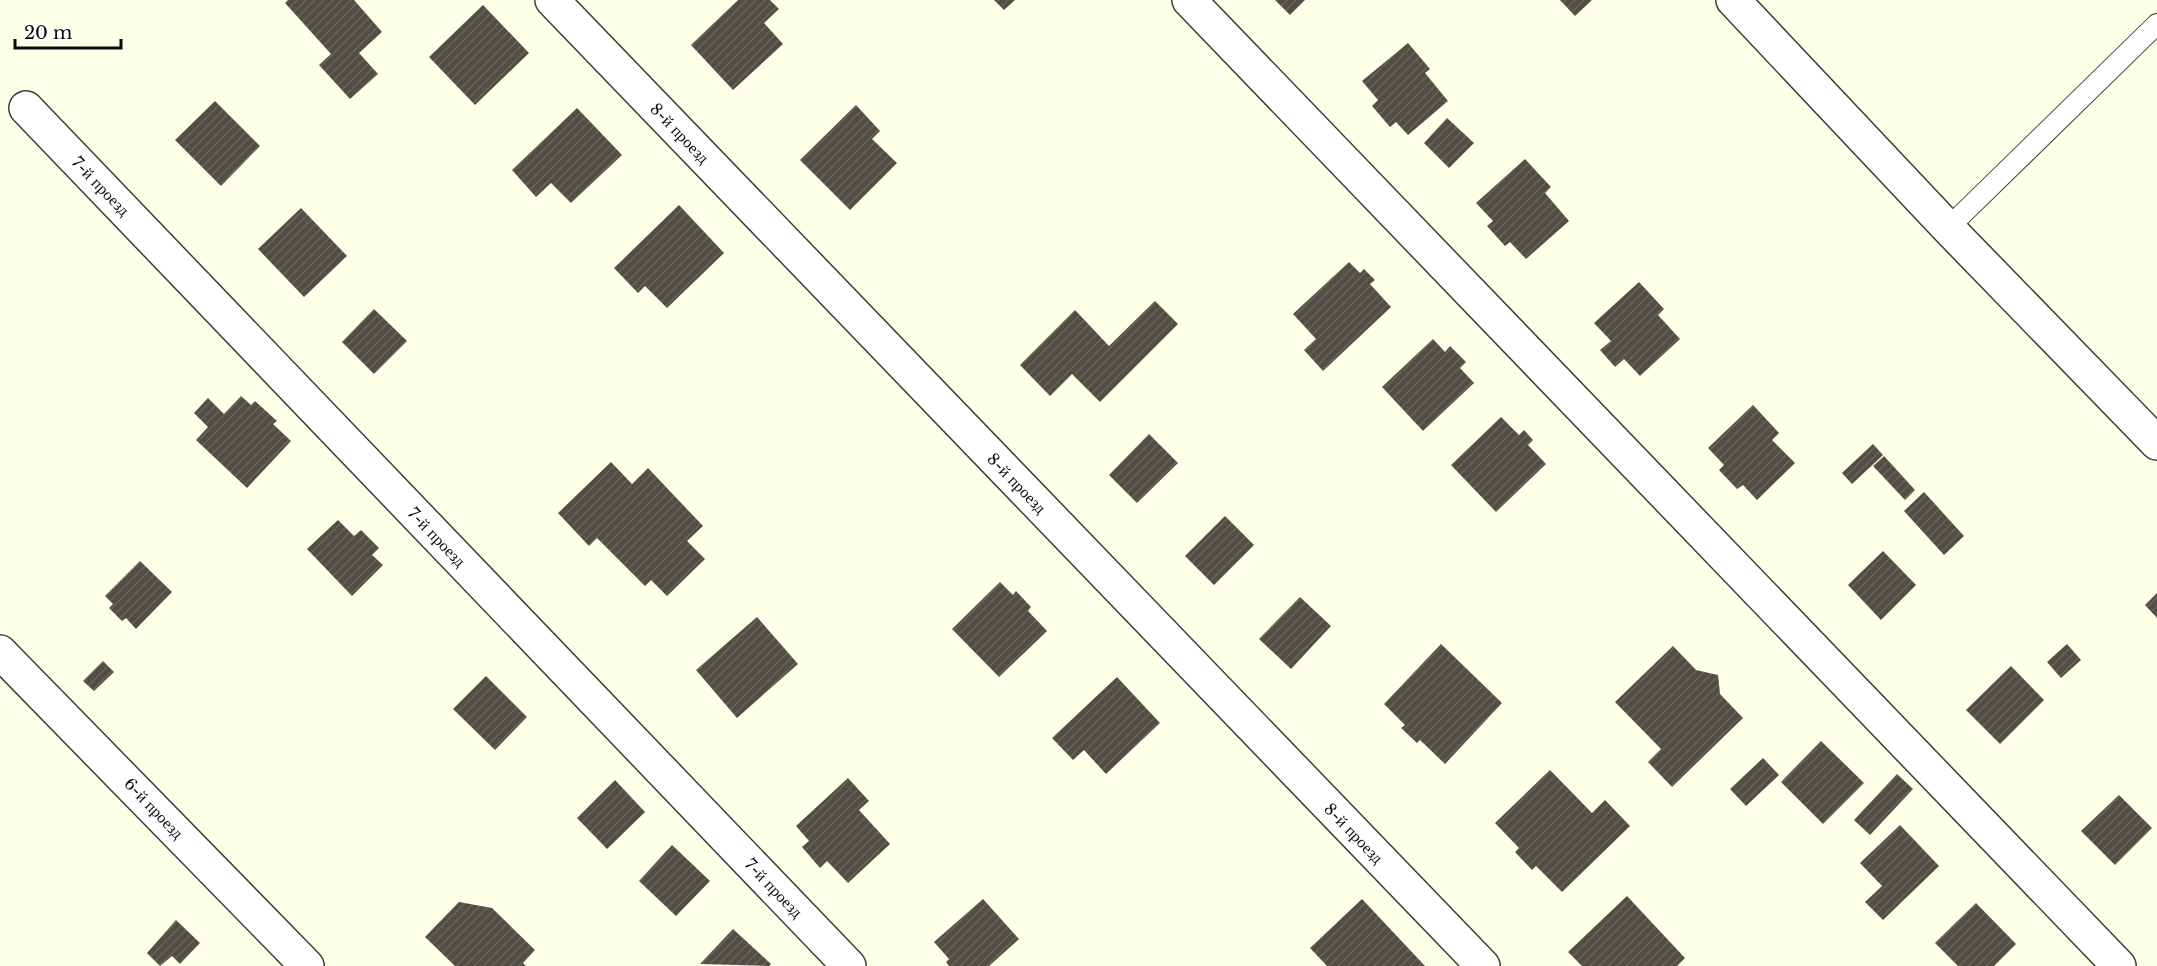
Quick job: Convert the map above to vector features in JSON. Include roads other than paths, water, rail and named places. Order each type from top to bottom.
[{"type":"street","name":"8-й проезд","points":[[552,0],[1483,966]]},
{"type":"street","points":[[1189,0],[2119,966]]},
{"type":"street","points":[[1733,0],[1948,228],[2157,443]]},
{"type":"street","name":"7-й проезд","points":[[26,108],[849,966]]},
{"type":"street","name":"6-й проезд","points":[[0,652],[307,966]]},
{"type":"lane","points":[[1948,228],[2157,24]]}]
